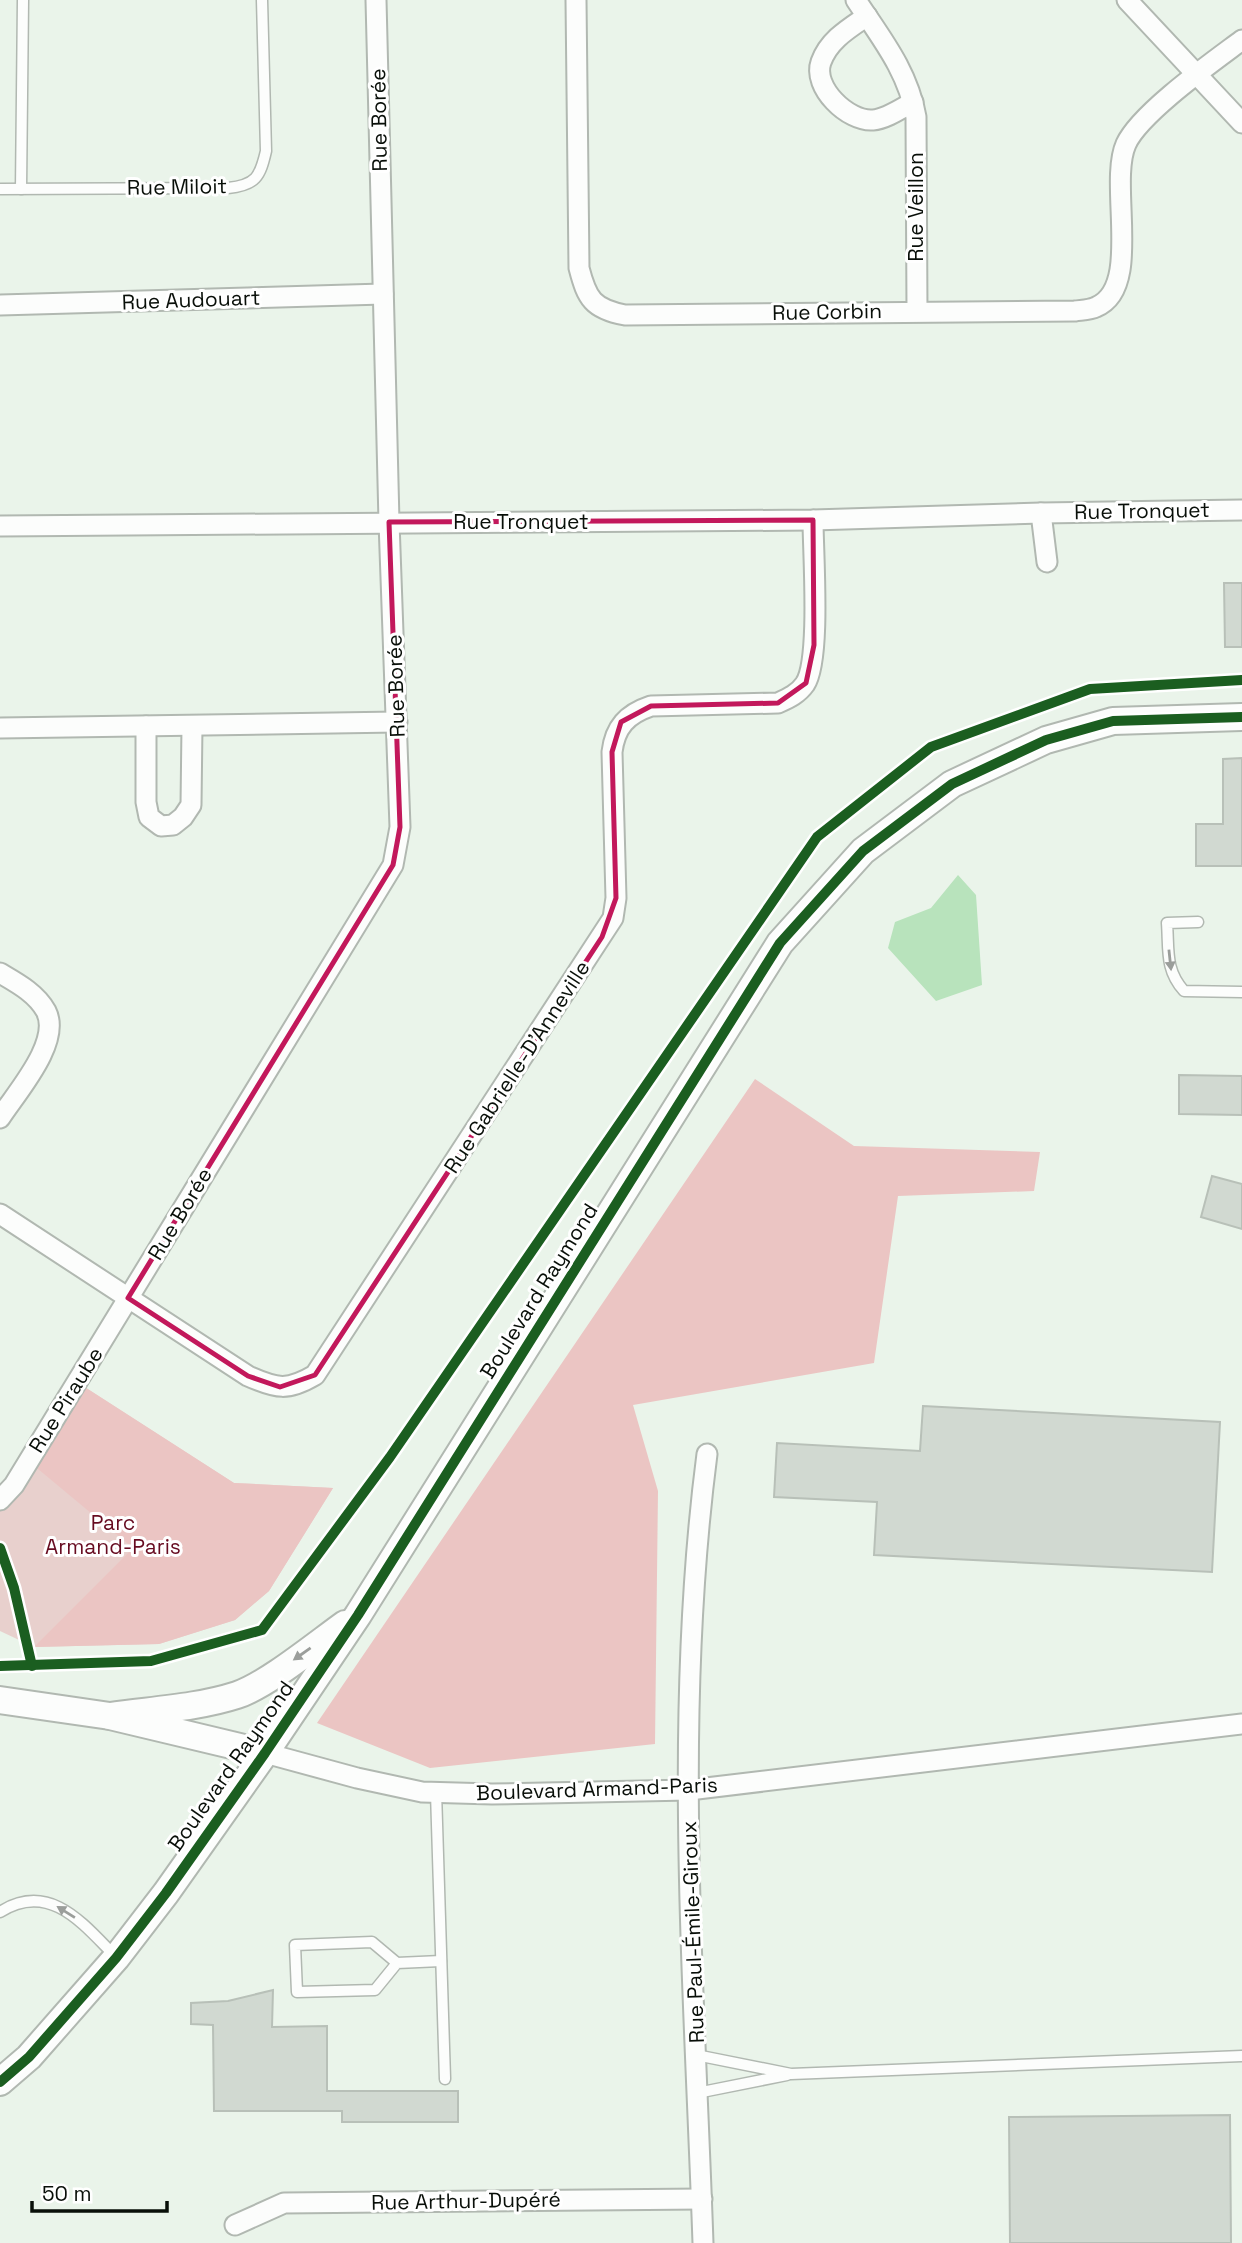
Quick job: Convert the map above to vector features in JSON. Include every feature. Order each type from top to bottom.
[{"type":"street","name":"Rue Borée","points":[[128,1298],[393,865],[400,827],[389,522],[376,0]]},
{"type":"street","name":"Rue Corbin","points":[[576,0],[579,268],[585,290],[594,303],[608,312],[625,315],[1075,311],[1097,307],[1117,285],[1121,269],[1121,174],[1126,144],[1145,119],[1242,40]]},
{"type":"street","points":[[1127,0],[1242,122]]},
{"type":"street","name":"Rue Veillon","points":[[913,102],[873,120],[849,114],[834,104],[824,86],[820,66],[827,50],[861,8],[897,60],[913,102],[916,117],[917,311]]},
{"type":"street","name":"Rue Audouart","points":[[0,305],[383,294]]},
{"type":"street","name":"Rue Tronquet","points":[[0,526],[813,520],[1242,510]]},
{"type":"street","name":"Rue Tronquet","points":[[1041,513],[1047,562]]},
{"type":"street","name":"Rue Gabrielle-D'Anneville","points":[[0,1214],[248,1376],[280,1388],[297,1385],[315,1375],[613,918],[617,898],[612,752],[614,737],[621,722],[636,711],[651,706],[778,703],[794,696],[806,683],[812,668],[814,645],[813,520]]},
{"type":"street","name":"Boulevard Raymond","points":[[0,2082],[29,2057],[116,1958],[166,1894],[265,1753],[358,1615],[780,943],[863,850],[952,784],[1046,740],[1113,722],[1242,717]]},
{"type":"street","points":[[0,728],[397,722]]},
{"type":"street","points":[[146,726],[146,802],[149,817],[161,826],[173,825],[191,806],[192,726]]},
{"type":"street","points":[[0,973],[27,989],[37,999],[47,1013],[49,1028],[47,1046],[0,1118]]},
{"type":"street","name":"Rue Piraube","points":[[0,1500],[14,1485],[128,1298]]},
{"type":"street","name":"Rue Paul-Émile-Giroux","points":[[703,2243],[689,1790],[692,1622],[707,1454]]},
{"type":"street","points":[[110,1716],[239,1695],[358,1615]]},
{"type":"street","name":"Boulevard Armand-Paris","points":[[0,1700],[110,1716],[357,1778],[422,1791],[492,1794],[689,1790],[1242,1724]]},
{"type":"street","name":"Rue Arthur-Dupéré","points":[[235,2225],[284,2203],[702,2199]]},
{"type":"lane","points":[[21,189],[23,0]]},
{"type":"lane","name":"Rue Miloit","points":[[0,189],[245,186],[256,178],[266,151],[262,0]]},
{"type":"lane","points":[[1198,922],[1167,923],[1170,970],[1176,982],[1184,991],[1242,992]]},
{"type":"lane","points":[[436,1792],[445,2079]]},
{"type":"lane","points":[[0,1912],[16,1904],[33,1901],[54,1905],[72,1914],[116,1958]]},
{"type":"lane","points":[[397,1963],[375,1990],[297,1992],[295,1945],[372,1942],[397,1963],[441,1961]]},
{"type":"lane","points":[[696,2055],[791,2074]]},
{"type":"lane","points":[[697,2093],[791,2074],[1242,2056]]},
{"type":"highlighted area","points":[[813,520],[814,645],[806,683],[778,703],[651,706],[621,722],[612,752],[616,898],[602,937],[315,1375],[280,1387],[248,1376],[128,1298],[393,865],[400,827],[389,522]]},
{"type":"green space","name":"Parc Armand-Paris","points":[[77,1382],[234,1483],[333,1488],[269,1591],[235,1620],[159,1644],[34,1647],[0,1631],[0,1500]]},
{"type":"shaded area","points":[[958,875],[976,895],[982,985],[936,1001],[888,948],[895,922],[931,908]]},
{"type":"shaded area","points":[[755,1079],[854,1146],[1040,1152],[1034,1191],[898,1196],[874,1363],[633,1405],[658,1491],[655,1744],[430,1768],[317,1723]]},
{"type":"shaded area","name":"Parc Armand-Paris","points":[[83,1386],[234,1483],[333,1488],[269,1591],[235,1620],[159,1644],[34,1647],[133,1548],[32,1464]]},
{"type":"building","points":[[1224,583],[1242,583],[1242,647],[1225,647]]},
{"type":"building","points":[[1242,758],[1242,866],[1196,866],[1196,824],[1223,824],[1223,759]]},
{"type":"building","points":[[1179,1075],[1242,1076],[1242,1115],[1179,1114]]},
{"type":"building","points":[[1212,1176],[1242,1184],[1242,1229],[1201,1217]]},
{"type":"building","points":[[923,1406],[1220,1422],[1212,1572],[874,1555],[877,1502],[774,1497],[777,1443],[920,1451]]},
{"type":"building","points":[[273,1990],[272,2027],[327,2026],[327,2091],[458,2091],[458,2122],[342,2122],[342,2111],[214,2111],[213,2025],[191,2024],[191,2003],[228,2001]]},
{"type":"building","points":[[1230,2115],[1231,2243],[1010,2243],[1009,2117]]},
{"type":"cycle path","points":[[0,1666],[151,1661],[262,1630],[390,1457],[817,837],[931,747],[1090,689],[1242,680]]},
{"type":"cycle path","points":[[0,2082],[29,2057],[116,1958],[166,1893],[265,1753],[358,1615],[780,943],[863,851],[952,784],[1046,740],[1113,721],[1242,717]]},
{"type":"cycle path","points":[[0,1548],[14,1588],[32,1666]]}]
